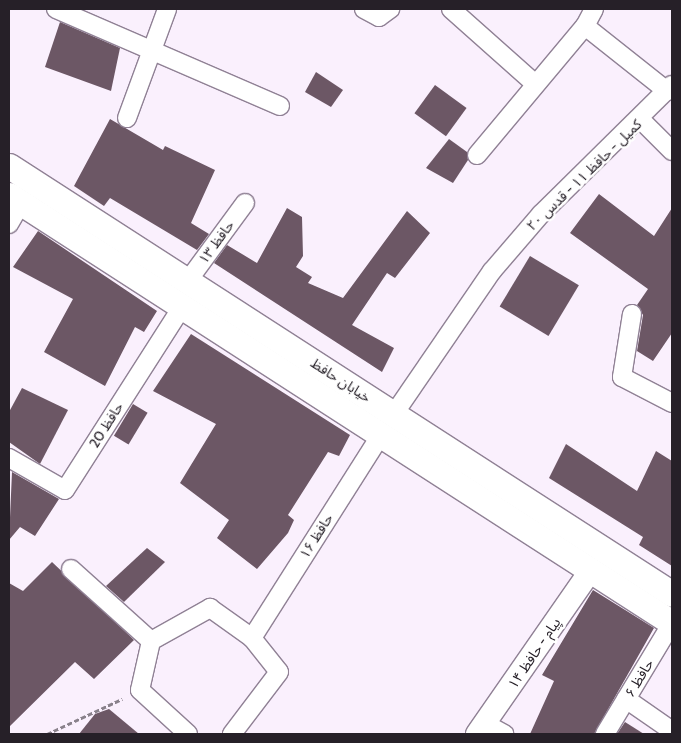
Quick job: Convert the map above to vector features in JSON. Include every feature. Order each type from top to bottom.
[{"type":"main road","name":"خیابان حافظ","points":[[9,166],[187,282],[591,570],[672,623]]},
{"type":"main road","name":"خیابان حافظ","points":[[13,208],[387,424],[672,594]]},
{"type":"street","points":[[56,9],[149,47],[280,106]]},
{"type":"street","points":[[127,118],[149,47],[167,9]]},
{"type":"street","points":[[364,9],[379,17],[390,9]]},
{"type":"street","points":[[451,9],[534,83]]},
{"type":"street","points":[[477,155],[534,83],[585,26],[594,9]]},
{"type":"street","points":[[585,26],[669,88]]},
{"type":"street","name":"کمیل - حافظ ۱۱ - قدس ۲۰","points":[[387,424],[492,271],[541,214],[641,120],[669,88]]},
{"type":"street","points":[[641,120],[672,151]]},
{"type":"street","name":"حافظ ۱۳","points":[[187,282],[245,203]]},
{"type":"street","name":"حافظ 20","points":[[9,458],[65,490],[182,306]]},
{"type":"street","points":[[632,314],[622,377],[672,403]]},
{"type":"street","name":"حافظ ۱۶","points":[[252,638],[387,424]]},
{"type":"street","points":[[71,569],[151,641]]},
{"type":"street","name":"پیام - حافظ ۱۴","points":[[489,731],[591,570]]},
{"type":"street","points":[[188,734],[140,690],[151,641],[210,608],[252,638],[279,672],[232,734]]},
{"type":"street","name":"حافظ ۶","points":[[605,734],[672,623]]},
{"type":"street","points":[[626,699],[672,731]]},
{"type":"path","points":[[47,734],[140,690]]},
{"type":"building","points":[[60,22],[120,48],[111,91],[45,67]]},
{"type":"building","points":[[316,72],[343,90],[331,107],[305,92]]},
{"type":"building","points":[[435,85],[467,108],[446,136],[414,113]]},
{"type":"building","points":[[110,119],[163,150],[165,146],[215,170],[191,223],[209,234],[197,250],[110,198],[104,206],[74,186]]},
{"type":"building","points":[[449,139],[467,152],[468,160],[453,183],[426,168]]},
{"type":"building","points":[[599,194],[654,236],[672,208],[672,333],[653,361],[637,351],[643,315],[637,305],[648,289],[570,233]]},
{"type":"building","points":[[287,208],[302,217],[303,256],[296,267],[312,277],[308,283],[343,298],[407,211],[430,233],[395,278],[387,273],[352,325],[394,348],[382,372],[214,263],[227,245],[257,263]]},
{"type":"building","points":[[38,231],[157,311],[144,332],[135,327],[105,386],[44,352],[73,299],[13,267]]},
{"type":"building","points":[[530,256],[579,285],[548,336],[500,307]]},
{"type":"building","points":[[191,334],[350,435],[339,456],[328,452],[288,515],[294,520],[288,533],[257,569],[217,538],[229,520],[180,483],[216,424],[153,391]]},
{"type":"building","points":[[22,388],[68,410],[40,464],[9,442],[9,412]]},
{"type":"building","points":[[133,404],[148,413],[129,444],[114,436]]},
{"type":"building","points":[[566,444],[637,491],[656,451],[672,461],[672,566],[639,545],[643,537],[549,478]]},
{"type":"building","points":[[12,472],[59,499],[35,536],[20,527],[9,540]]},
{"type":"building","points":[[147,548],[165,562],[124,602],[106,586]]},
{"type":"building","points":[[52,562],[134,640],[94,679],[75,662],[9,727],[9,583],[23,591]]},
{"type":"building","points":[[593,590],[654,628],[594,734],[530,734],[554,681],[542,675]]},
{"type":"building","points":[[109,709],[139,734],[79,734],[95,714]]},
{"type":"building","points":[[625,722],[644,734],[617,734]]}]
